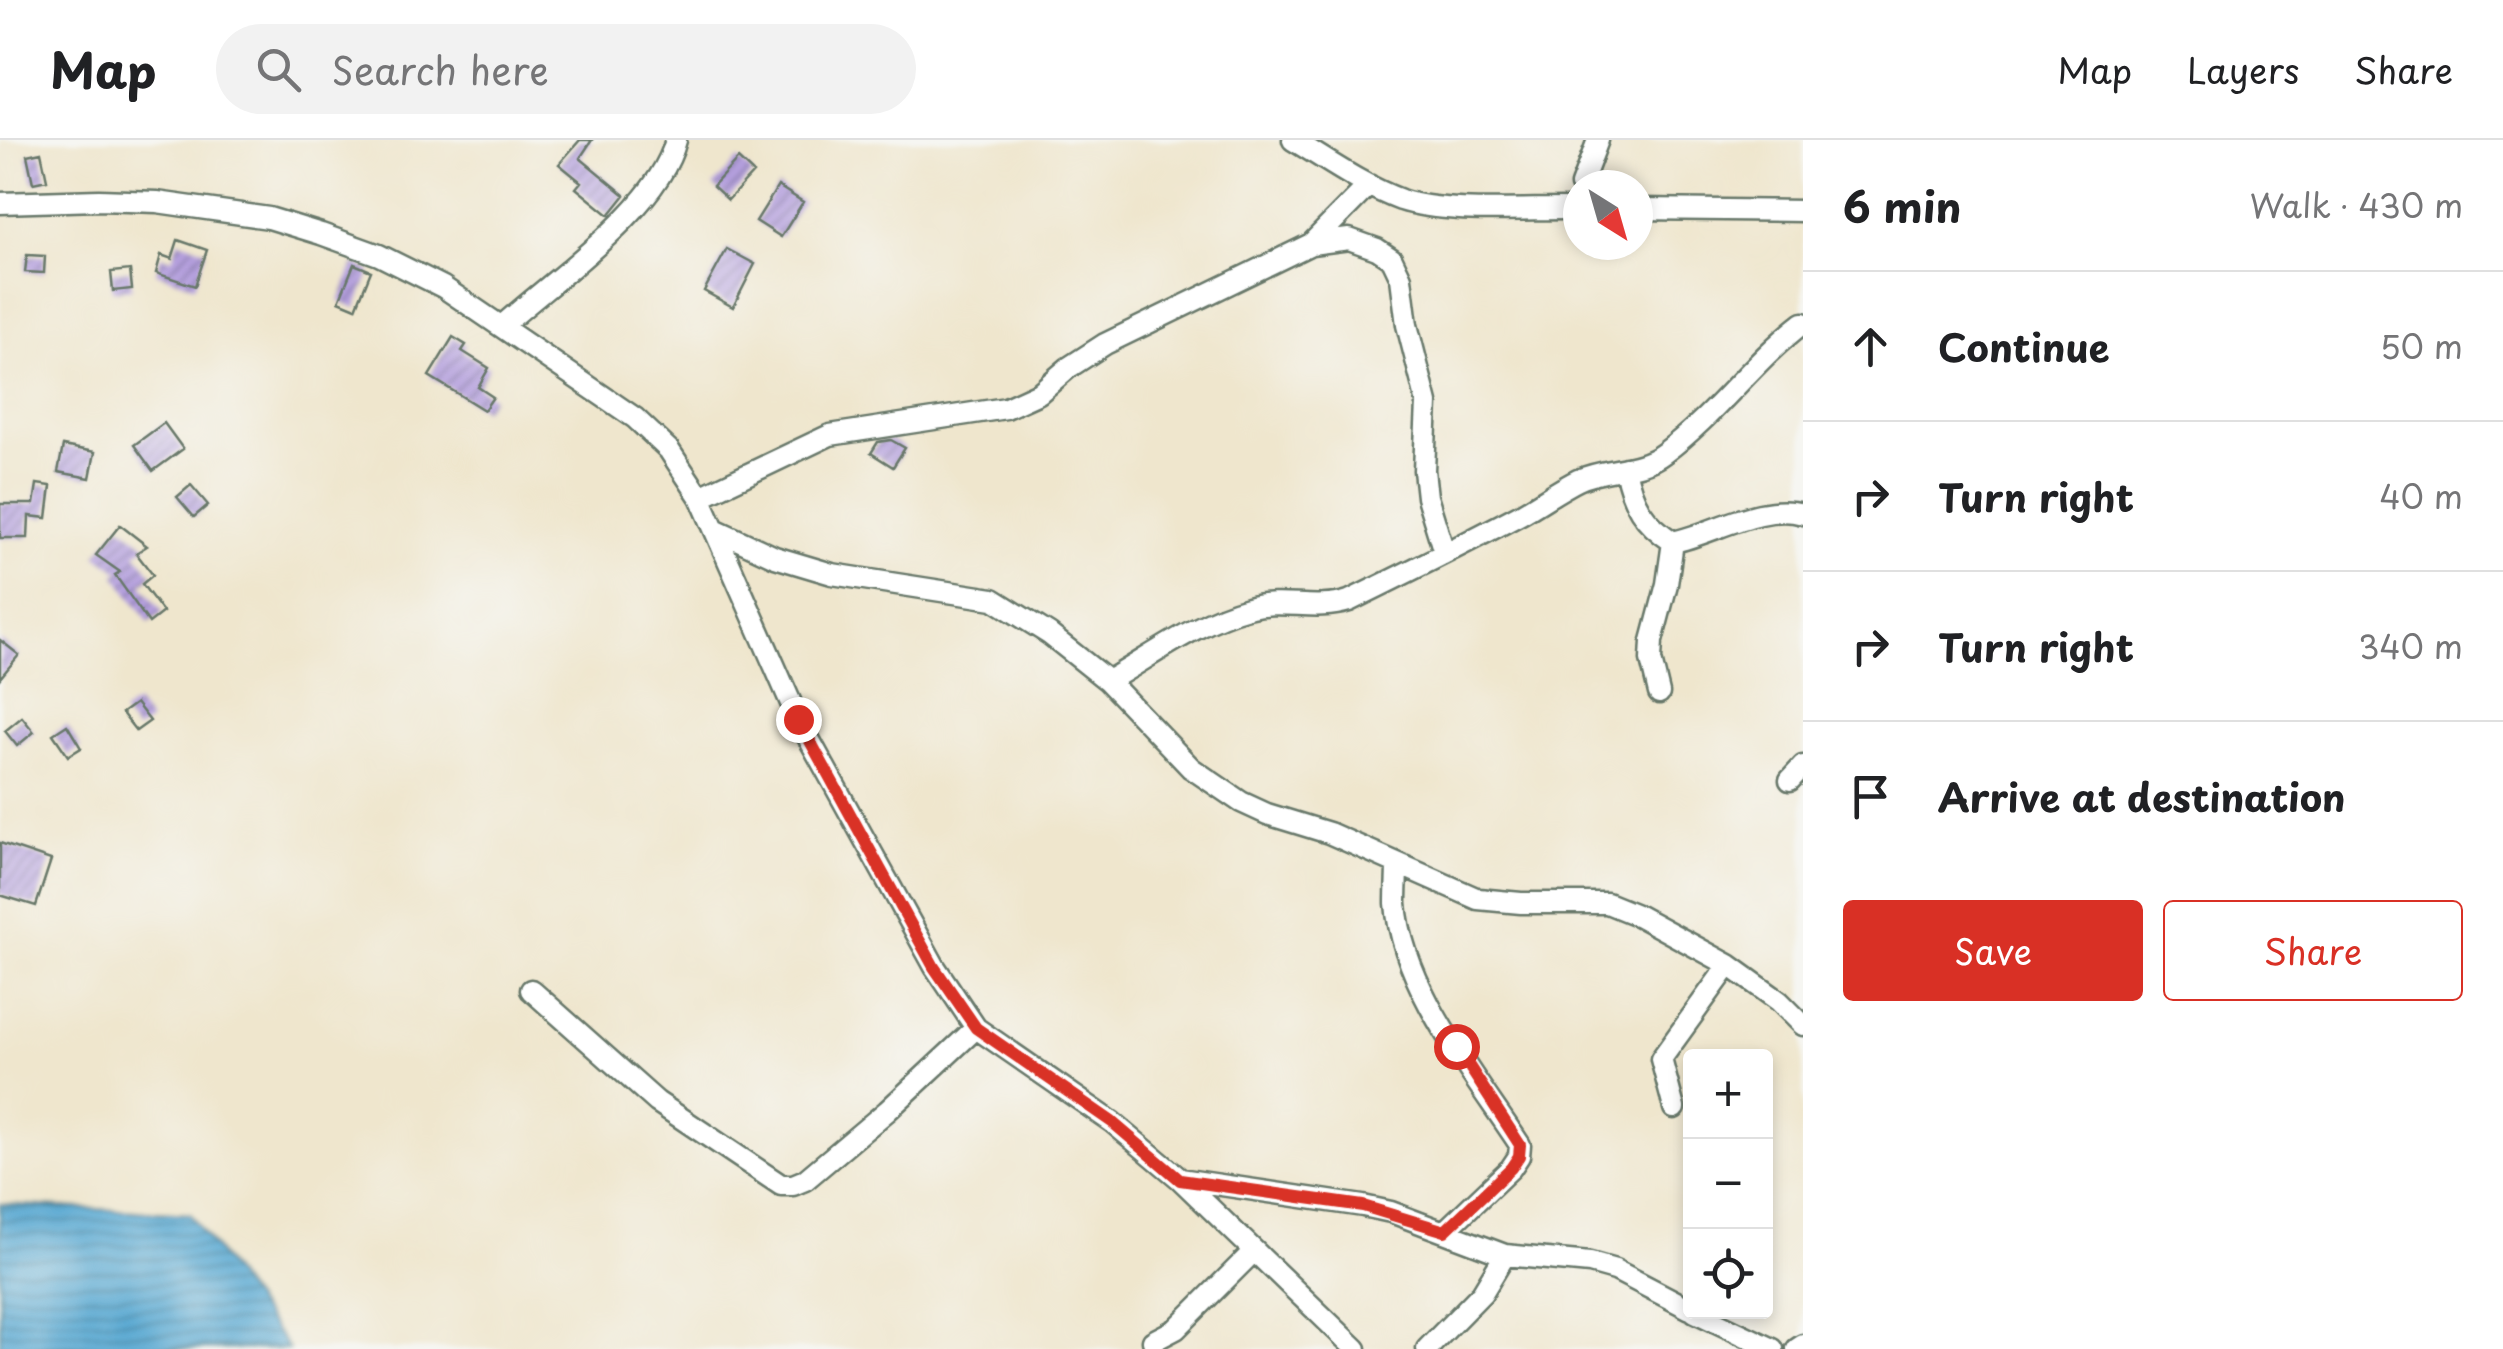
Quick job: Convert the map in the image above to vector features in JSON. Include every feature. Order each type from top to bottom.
[{"type":"street","points":[[502,326],[628,217],[665,173],[676,140]]},
{"type":"street","points":[[1293,140],[1404,201],[1442,207],[1563,204]]},
{"type":"street","points":[[1587,170],[1598,140]]},
{"type":"street","points":[[1311,244],[1369,185]]},
{"type":"street","points":[[0,202],[157,202],[269,218],[379,255],[443,288],[635,418],[670,450],[700,497],[798,719],[934,967],[976,1028],[1112,1122],[1180,1180],[1356,1349]]},
{"type":"street","points":[[1653,209],[1803,211]]},
{"type":"street","points":[[700,497],[830,434],[1006,408],[1039,393],[1105,344],[1311,244],[1349,239],[1392,259],[1401,278],[1407,324],[1427,403],[1426,497],[1444,552]]},
{"type":"street","points":[[1108,682],[1206,624],[1247,608],[1278,603],[1327,608],[1349,601],[1520,514],[1574,482],[1603,470],[1636,468],[1661,456],[1708,418],[1770,348],[1803,323]]},
{"type":"street","points":[[1625,468],[1638,512],[1651,528],[1673,542],[1771,513],[1803,514]]},
{"type":"street","points":[[717,530],[775,557],[832,574],[993,599],[1049,634],[1108,682],[1191,768],[1267,814],[1329,833],[1478,899],[1607,903],[1730,965],[1779,1001],[1803,1025]]},
{"type":"street","points":[[1659,692],[1651,660],[1652,640],[1673,542]]},
{"type":"street","points":[[1397,864],[1400,919],[1407,951],[1428,1001],[1520,1145],[1519,1156],[1511,1168],[1445,1231]]},
{"type":"street","points":[[1674,1108],[1661,1058],[1730,965]]},
{"type":"street","points":[[530,990],[658,1102],[781,1184],[805,1180],[976,1028]]},
{"type":"street","points":[[1180,1180],[1363,1206],[1445,1231],[1505,1255],[1590,1262],[1683,1305]]},
{"type":"street","points":[[1154,1341],[1176,1329],[1253,1252]]},
{"type":"street","points":[[1427,1349],[1482,1293],[1505,1255]]},
{"type":"street","points":[[1711,1319],[1773,1349]]},
{"type":"water","points":[[0,1204],[190,1214],[289,1349],[0,1349]]},
{"type":"building","points":[[580,140],[592,140],[580,158],[625,195],[609,215],[576,188],[581,182],[559,164]]},
{"type":"building","points":[[41,152],[47,180],[33,183],[27,155]]},
{"type":"building","points":[[738,159],[753,173],[728,200],[713,186]]},
{"type":"building","points":[[778,186],[803,202],[781,237],[756,221]]},
{"type":"building","points":[[178,240],[207,250],[195,286],[156,273],[161,255],[172,259]]},
{"type":"building","points":[[727,249],[755,264],[733,307],[704,291]]},
{"type":"building","points":[[27,255],[45,256],[44,273],[25,272]]},
{"type":"building","points":[[354,264],[371,271],[356,308],[339,301]]},
{"type":"building","points":[[130,270],[132,289],[113,291],[111,272]]},
{"type":"building","points":[[453,337],[466,345],[462,351],[489,368],[478,387],[493,397],[484,410],[429,376]]},
{"type":"building","points":[[164,423],[183,449],[153,471],[134,445]]},
{"type":"building","points":[[891,440],[905,448],[893,467],[871,453],[878,442]]},
{"type":"building","points":[[63,446],[95,452],[90,478],[58,472]]},
{"type":"building","points":[[37,484],[51,486],[47,518],[29,516],[28,538],[0,538],[0,504],[34,504]]},
{"type":"building","points":[[191,485],[208,505],[194,517],[177,497]]},
{"type":"building","points":[[120,525],[147,546],[136,553],[153,575],[142,584],[163,612],[149,623],[115,575],[120,572],[96,555]]},
{"type":"building","points":[[0,640],[19,655],[0,678]]},
{"type":"building","points":[[136,703],[150,721],[136,731],[122,713]]},
{"type":"building","points":[[22,717],[34,732],[17,746],[5,731]]},
{"type":"building","points":[[67,725],[81,748],[68,756],[53,734]]},
{"type":"building","points":[[0,843],[51,860],[36,906],[0,895]]},
{"type":"route","points":[[798,719],[934,967],[976,1028],[1112,1122],[1180,1180],[1363,1206],[1445,1231],[1511,1168],[1519,1156],[1520,1145],[1456,1046]]}]
